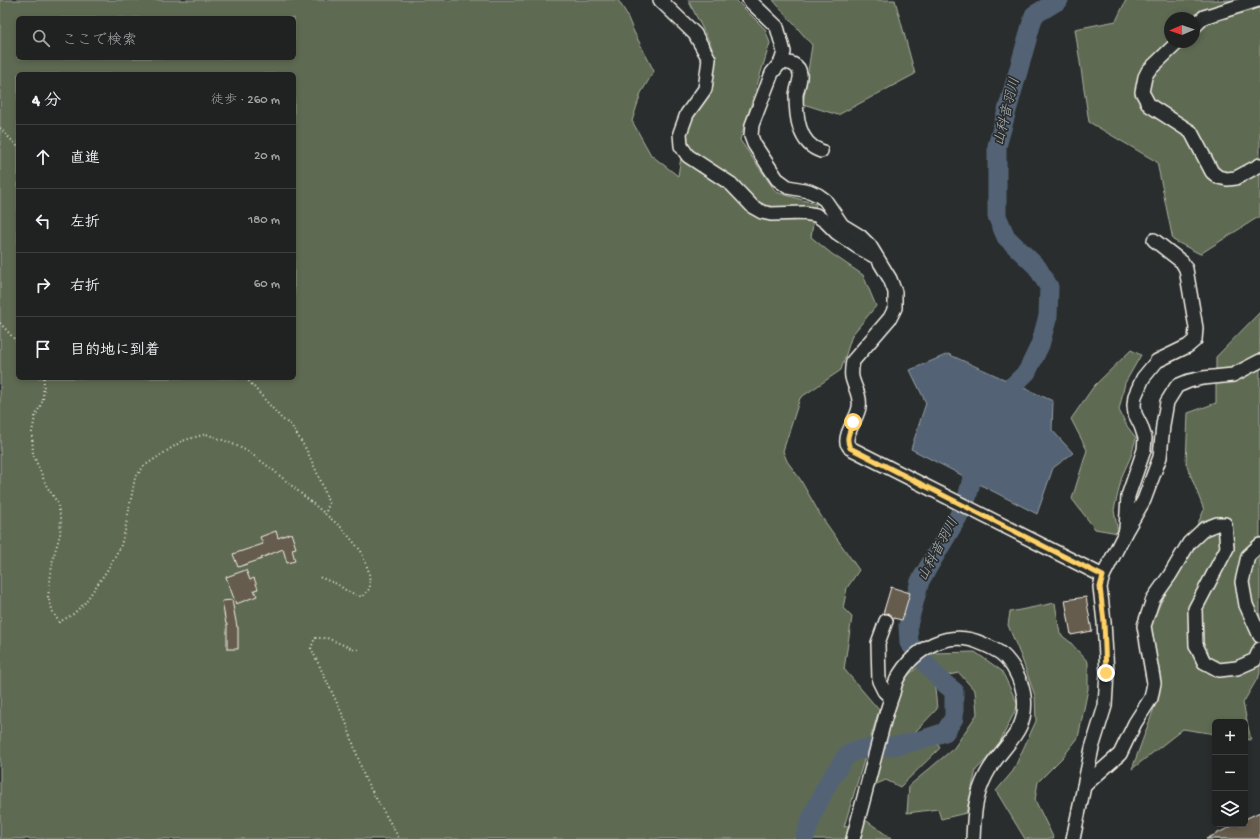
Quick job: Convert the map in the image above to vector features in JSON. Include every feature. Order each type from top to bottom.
[{"type":"lane","points":[[660,0],[695,34],[709,59],[705,89],[687,114],[680,133],[681,146],[688,156],[731,184],[753,207],[762,212],[771,214],[804,213],[816,215],[843,238],[876,257]]},
{"type":"lane","points":[[749,0],[777,27],[784,52],[781,62],[772,73],[752,125],[751,136],[754,144],[776,179],[788,186],[809,191],[818,195],[825,200],[842,225],[860,236],[870,246],[890,279],[895,292],[895,308],[890,318],[853,361],[851,369],[852,378],[860,400],[859,407],[848,437],[847,442],[850,448],[1103,576]]},
{"type":"lane","points":[[1200,21],[1204,17],[1258,0]]},
{"type":"lane","points":[[1172,48],[1148,71],[1145,77],[1142,92],[1149,105],[1191,132],[1212,172],[1218,177],[1227,179],[1236,178],[1260,165]]},
{"type":"lane","points":[[781,62],[790,62],[796,66],[800,73],[796,95],[798,119],[802,135],[807,143],[821,151]]},
{"type":"lane","points":[[1126,531],[1128,496],[1144,450],[1145,438],[1135,414],[1135,396],[1143,378],[1157,361],[1188,346],[1194,340],[1196,328],[1186,269],[1182,262],[1154,240]]},
{"type":"lane","points":[[1073,839],[1092,748],[1105,706],[1106,673],[1104,622],[1100,587],[1103,576],[1144,500],[1160,457],[1167,402],[1177,386],[1189,381],[1203,378],[1234,375],[1260,361]]},
{"type":"lane","points":[[1084,786],[1120,754],[1135,723],[1151,698],[1154,683],[1144,626],[1153,599],[1170,575],[1189,542],[1204,529],[1217,524],[1225,524],[1227,548],[1195,610],[1196,645],[1204,662],[1219,670],[1237,668],[1255,660],[1260,649]]},
{"type":"lane","points":[[1260,545],[1248,556],[1242,582],[1246,605],[1260,636]]},
{"type":"lane","points":[[886,621],[878,643],[879,681],[890,703]]},
{"type":"lane","points":[[853,839],[869,776],[897,680],[908,663],[921,651],[938,641],[956,638],[973,639],[989,646],[1006,657],[1017,674],[1024,694],[1024,712],[1022,723],[1018,732],[987,773],[980,789],[975,808],[973,839]]},
{"type":"path","points":[[0,128],[16,145]]},
{"type":"path","points":[[0,323],[16,341]]},
{"type":"path","points":[[44,380],[43,400],[35,417],[32,432],[33,454],[46,485],[57,502],[61,518],[60,535],[53,558],[48,597],[53,612],[59,622],[72,615],[84,604],[108,568],[121,545],[135,478],[144,466],[182,441],[206,434],[231,443],[249,452],[273,470],[342,528],[361,551],[369,572],[370,588],[362,597],[347,591],[337,584],[319,577]]},
{"type":"path","points":[[248,380],[282,419],[291,425],[306,449],[320,479],[329,504],[325,514]]},
{"type":"path","points":[[358,650],[327,638],[315,638],[311,648],[346,722],[365,779],[400,838]]},
{"type":"green space","points":[[0,0],[618,0],[625,11],[654,71],[641,93],[632,121],[651,155],[678,176],[686,126],[710,85],[711,45],[688,0],[736,0],[765,29],[770,43],[740,140],[776,192],[816,204],[811,237],[832,254],[863,275],[876,306],[852,335],[841,370],[800,398],[783,451],[787,461],[800,479],[821,516],[859,570],[847,588],[843,608],[852,617],[844,669],[879,710],[844,827],[867,821],[892,839],[0,839]]},
{"type":"green space","points":[[773,0],[895,0],[915,74],[838,115],[803,104],[812,45]]},
{"type":"green space","points":[[1126,0],[1260,0],[1260,216],[1200,254],[1173,240],[1157,162],[1089,122],[1075,29],[1116,21]]},
{"type":"green space","points":[[1260,312],[1260,674],[1243,703],[1246,719],[1212,719],[1212,734],[1183,729],[1132,769],[1157,700],[1149,628],[1204,510],[1186,463],[1188,413],[1216,403],[1216,357]]},
{"type":"green space","points":[[1131,350],[1141,355],[1125,383],[1119,410],[1127,426],[1136,438],[1131,456],[1122,476],[1114,510],[1118,533],[1095,529],[1072,499],[1087,450],[1071,419],[1094,386]]},
{"type":"green space","points":[[1055,603],[1060,634],[1070,642],[1088,662],[1088,689],[1078,738],[1062,758],[1038,782],[1035,800],[1054,839],[1025,839],[996,791],[1013,771],[1036,721],[1035,696],[1008,625],[1010,612]]},
{"type":"green space","points":[[975,652],[1002,671],[1018,705],[997,748],[976,770],[966,813],[941,819],[938,809],[907,813],[909,786],[954,748],[977,714],[975,691],[959,673],[934,678],[937,709],[915,732],[902,739],[909,747],[935,740],[940,748],[900,787],[886,780],[872,786],[906,677],[934,653]]},
{"type":"green space","points":[[1248,726],[1251,740],[1248,740]]},
{"type":"water","points":[[948,354],[1053,401],[1052,430],[1073,453],[1053,468],[1037,514],[911,449],[926,403],[910,370]]},
{"type":"building","points":[[276,531],[278,538],[291,533],[296,548],[292,549],[295,561],[287,563],[283,549],[261,558],[262,559],[238,567],[233,554],[263,544],[260,537]]},
{"type":"building","points":[[246,570],[250,580],[254,578],[258,589],[254,590],[257,596],[236,604],[226,577]]},
{"type":"building","points":[[891,587],[910,593],[902,620],[893,618],[888,613],[883,614]]},
{"type":"building","points":[[1086,597],[1092,631],[1071,635],[1065,600]]},
{"type":"building","points":[[232,600],[238,627],[238,649],[227,649],[227,624],[222,601]]},
{"type":"building","points":[[1260,812],[1260,839],[1206,839],[1230,827],[1248,827],[1248,818]]},
{"type":"waterway","name":"山科音羽川","points":[[996,402],[1027,372],[1040,345],[1048,316],[1049,287],[1037,267],[1006,237],[997,216],[997,146],[1034,15],[1059,0]]},
{"type":"waterway","name":"山科音羽川","points":[[804,839],[813,814],[828,783],[846,756],[856,750],[900,745],[945,732],[954,718],[954,691],[940,680],[909,643],[908,625],[920,581],[958,517],[967,498],[973,474],[972,456]]},
{"type":"route","points":[[853,422],[847,442],[850,448],[1103,576],[1100,587],[1104,622],[1106,673]]}]
